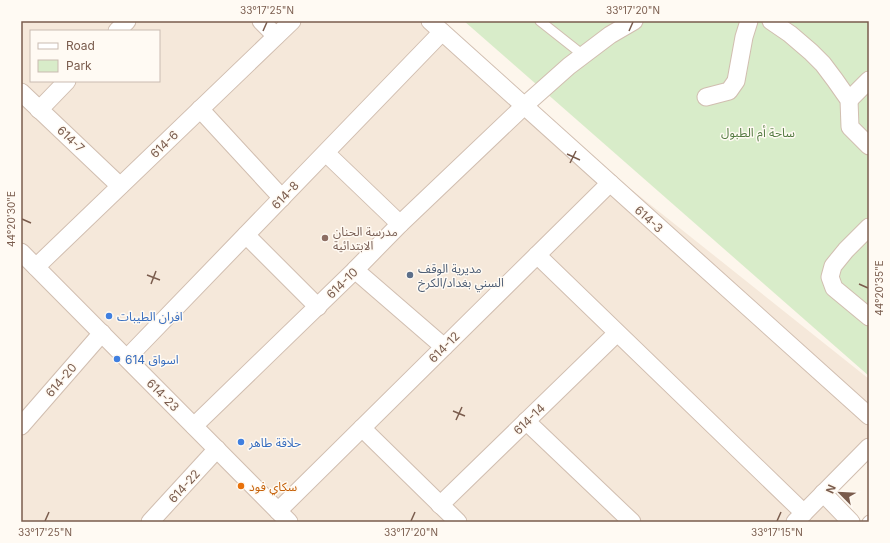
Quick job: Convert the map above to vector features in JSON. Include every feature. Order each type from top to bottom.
[{"type":"street","points":[[118,30],[127,21]]},
{"type":"street","points":[[261,21],[276,36]]},
{"type":"street","name":"614-6","points":[[36,267],[292,21]]},
{"type":"street","name":"614-3","points":[[430,21],[869,416]]},
{"type":"street","name":"614-10","points":[[194,426],[318,307],[400,224],[524,106],[583,55],[610,35],[634,21]]},
{"type":"street","points":[[706,97],[729,91],[736,80],[744,37],[749,21]]},
{"type":"street","points":[[771,21],[790,34],[811,52],[831,75],[849,100],[850,127],[869,146]]},
{"type":"street","name":"614-8","points":[[127,358],[442,32]]},
{"type":"street","points":[[849,100],[869,80]]},
{"type":"street","points":[[39,110],[67,82]]},
{"type":"street","name":"614-7","points":[[21,92],[120,186]]},
{"type":"street","points":[[200,109],[282,198]]},
{"type":"street","points":[[326,153],[400,224]]},
{"type":"street","name":"614-12","points":[[283,516],[362,428],[610,183]]},
{"type":"street","points":[[868,230],[846,250],[832,266],[830,277],[834,288],[869,317]]},
{"type":"street","points":[[246,235],[318,307]]},
{"type":"street","name":"614-23","points":[[21,252],[283,516]]},
{"type":"street","points":[[537,255],[617,333],[799,518],[869,447]]},
{"type":"street","points":[[355,270],[444,347]]},
{"type":"street","name":"614-20","points":[[21,426],[102,333]]},
{"type":"street","name":"614-14","points":[[440,505],[617,333]]},
{"type":"street","points":[[526,421],[632,522]]},
{"type":"street","points":[[362,428],[458,522]]},
{"type":"street","name":"614-22","points":[[150,522],[217,449]]},
{"type":"street","points":[[823,493],[851,522]]},
{"type":"lane","points":[[540,21],[583,55]]},
{"type":"shaded area","points":[[21,21],[420,21],[869,379],[869,443],[819,493],[845,522],[21,522]]},
{"type":"green space","name":"ساحة أم الطبول","points":[[464,21],[869,21],[869,376]]},
{"type":"place","name":"مدرسة الحنان الابتدائية","points":[[325,238]]},
{"type":"place","name":"مديرية الوقف السني بغداد/الكرخ","points":[[410,275]]},
{"type":"place","name":"افران الطيبات","points":[[109,316]]},
{"type":"place","name":"اسواق 614","points":[[117,359]]},
{"type":"place","name":"حلاقة طاهر","points":[[241,442]]},
{"type":"place","name":"سكاي فود","points":[[241,486]]}]
